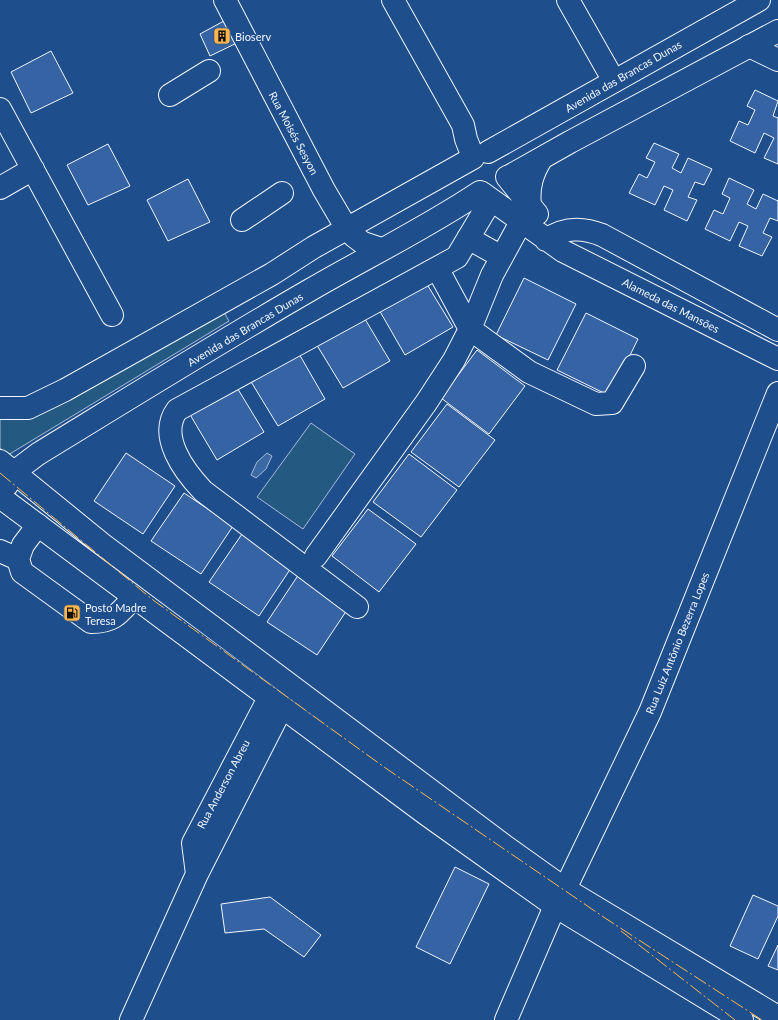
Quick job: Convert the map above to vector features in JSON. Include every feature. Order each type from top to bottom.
[{"type":"main road","name":"Rua Moisés Sesyon","points":[[224,0],[324,190],[347,229],[355,238],[363,243],[381,249]]},
{"type":"main road","points":[[393,0],[463,125],[472,132],[480,155]]},
{"type":"main road","points":[[568,0],[614,81]]},
{"type":"main road","name":"Avenida das Brancas Dunas","points":[[0,408],[28,408],[65,390],[229,298],[347,229],[614,81],[747,2]]},
{"type":"main road","points":[[507,177],[778,31]]},
{"type":"main road","points":[[749,46],[778,60]]},
{"type":"main road","points":[[170,95],[209,71]]},
{"type":"main road","points":[[0,109],[112,315]]},
{"type":"main road","points":[[480,155],[499,156],[504,160],[507,165],[507,177],[505,183],[496,192],[485,195],[472,186],[466,175],[469,163],[480,155]]},
{"type":"main road","points":[[316,556],[426,403],[454,360],[470,329],[492,274],[525,214],[531,179],[535,168],[542,158]]},
{"type":"main road","points":[[0,188],[33,169]]},
{"type":"main road","name":"Alameda das Mansões","points":[[507,177],[525,214]]},
{"type":"main road","points":[[242,220],[282,193]]},
{"type":"main road","name":"Avenida das Brancas Dunas","points":[[7,466],[38,454],[245,328],[381,249],[485,195]]},
{"type":"main road","points":[[357,607],[203,491],[185,470],[171,439],[169,428],[171,419],[177,410],[457,257],[468,238],[485,195]]},
{"type":"main road","name":"Alameda das Mansões","points":[[485,195],[525,214],[554,242],[778,360]]},
{"type":"main road","points":[[554,242],[579,228],[602,235],[778,330]]},
{"type":"main road","points":[[468,238],[502,257]]},
{"type":"main road","points":[[437,268],[470,329],[529,372],[596,404],[612,403],[634,366]]},
{"type":"main road","points":[[229,298],[245,328]]},
{"type":"main road","name":"Rua Luiz Antônio Bezerra Lopes","points":[[506,1020],[560,897],[650,712],[778,393]]},
{"type":"main road","points":[[742,1020],[560,897],[426,814],[0,497],[7,466],[102,544],[336,722],[506,847],[560,897],[778,1017]]},
{"type":"main road","points":[[38,524],[23,545],[9,555],[22,572],[91,622],[103,622],[115,618],[134,597]]},
{"type":"main road","name":"Rua Anderson Abreu","points":[[131,1020],[197,874],[193,843],[275,703]]},
{"type":"shaded area","points":[[222,309],[229,321],[8,455],[0,448],[0,418]]},
{"type":"shaded area","points":[[311,423],[355,454],[303,529],[257,497]]},
{"type":"shaded area","points":[[267,453],[272,456],[266,469],[256,478],[251,475],[257,462]]},
{"type":"building","name":"Bioserv","points":[[233,16],[245,39],[210,56],[200,34]]},
{"type":"building","points":[[51,51],[73,93],[31,113],[11,72]]},
{"type":"building","points":[[755,90],[778,101],[773,116],[778,118],[778,164],[764,158],[774,138],[764,133],[755,153],[730,141],[739,121],[748,125],[755,110],[747,106]]},
{"type":"building","points":[[654,143],[679,154],[672,168],[681,173],[688,158],[712,169],[704,185],[695,182],[688,197],[697,200],[687,221],[664,210],[673,190],[664,186],[655,205],[629,193],[639,174],[647,178],[655,162],[646,158]]},
{"type":"building","points":[[108,144],[130,186],[88,205],[67,165]]},
{"type":"building","points":[[729,178],[754,190],[747,204],[756,209],[763,194],[778,201],[778,221],[770,218],[763,233],[772,237],[762,256],[739,246],[748,226],[739,222],[730,241],[705,229],[714,210],[723,214],[730,198],[722,194]]},
{"type":"building","points":[[188,179],[210,222],[168,241],[147,200]]},
{"type":"building","points":[[524,278],[576,304],[548,360],[496,335]]},
{"type":"building","points":[[425,281],[453,327],[405,355],[378,308]]},
{"type":"building","points":[[586,313],[638,339],[610,396],[557,370]]},
{"type":"building","points":[[362,314],[390,361],[343,388],[315,342]]},
{"type":"building","points":[[477,350],[525,386],[489,434],[441,398]]},
{"type":"building","points":[[298,352],[325,399],[278,426],[250,380]]},
{"type":"building","points":[[236,386],[264,432],[217,460],[189,413]]},
{"type":"building","points":[[447,404],[495,440],[459,487],[411,452]]},
{"type":"building","points":[[126,453],[175,486],[143,534],[94,501]]},
{"type":"building","points":[[409,454],[457,490],[421,537],[373,502]]},
{"type":"building","points":[[184,493],[233,526],[201,574],[151,541]]},
{"type":"building","points":[[368,509],[416,544],[379,592],[332,556]]},
{"type":"building","points":[[242,534],[291,568],[259,616],[209,582]]},
{"type":"building","points":[[299,574],[349,607],[317,655],[267,622]]},
{"type":"building","points":[[455,867],[489,884],[450,964],[416,947]]},
{"type":"building","points":[[753,895],[778,906],[778,916],[758,959],[730,946]]},
{"type":"building","points":[[270,897],[321,935],[304,957],[264,929],[225,933],[221,904]]},
{"type":"building","points":[[778,945],[778,970],[768,966]]},
{"type":"power","points":[[0,473],[153,600],[384,767],[605,918],[762,1020]]},
{"type":"power","points":[[621,931],[735,1020]]},
{"type":"place","name":"Bioserv","points":[[222,36]]},
{"type":"place","name":"Posto Madre Teresa","points":[[72,613]]}]
